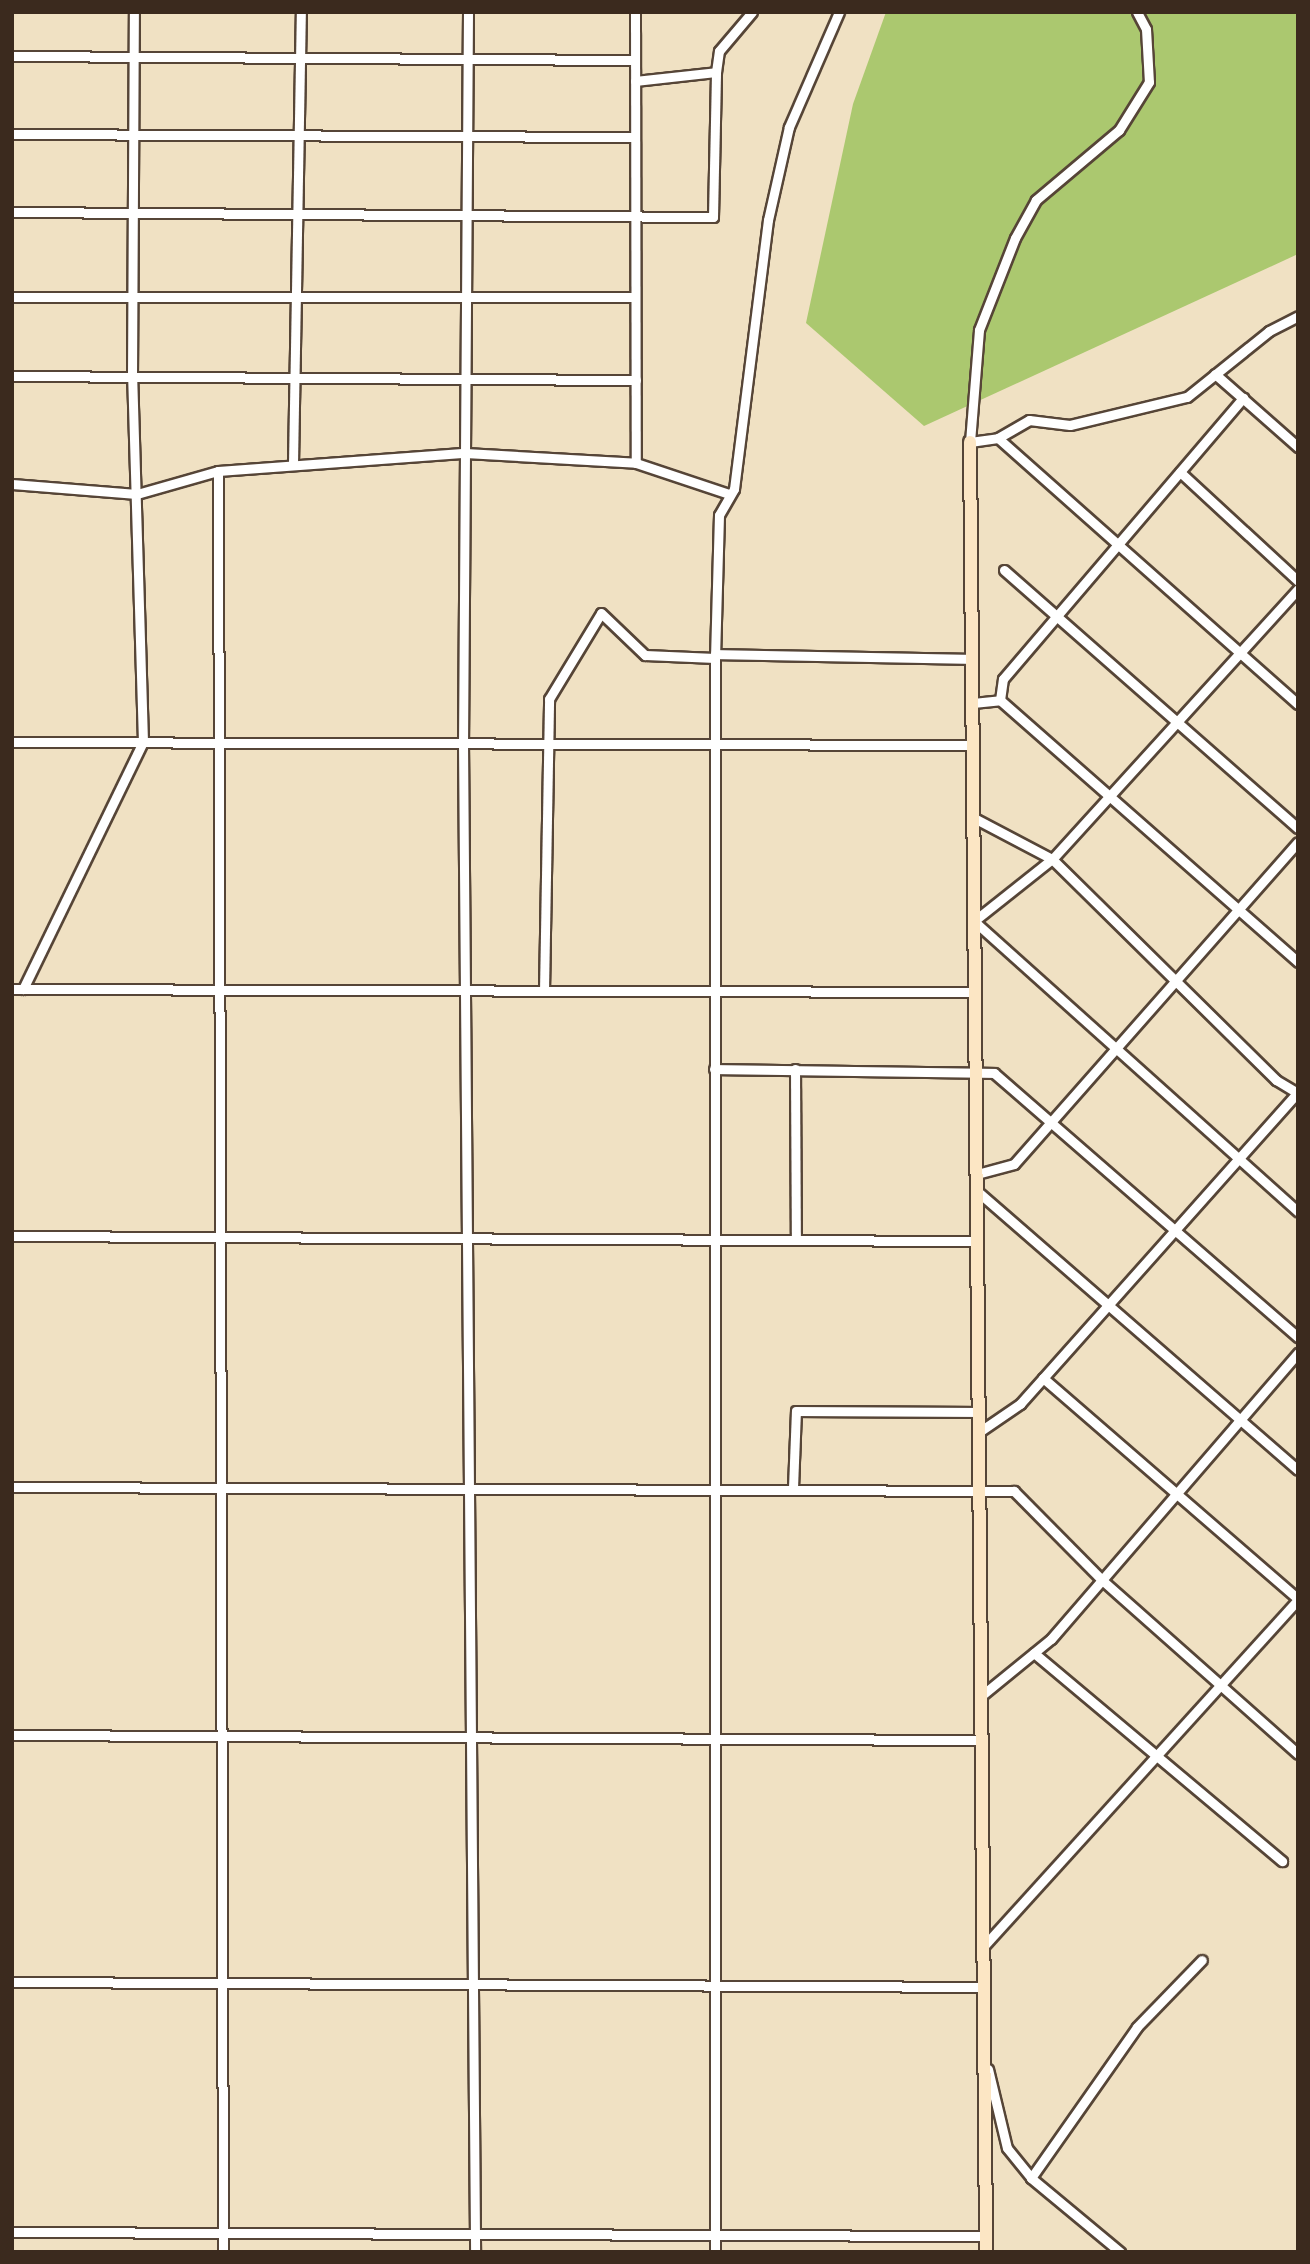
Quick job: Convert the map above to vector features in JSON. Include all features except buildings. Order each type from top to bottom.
[{"type":"street","points":[[23,989],[143,742],[132,376],[134,12]]},
{"type":"street","points":[[293,463],[300,298],[301,12]]},
{"type":"street","points":[[468,12],[463,743],[475,2252]]},
{"type":"street","points":[[635,12],[636,463]]},
{"type":"street","points":[[12,212],[713,217],[716,72],[719,51],[752,12]]},
{"type":"street","points":[[715,2252],[714,744],[719,515],[729,494],[768,220],[789,127],[839,12]]},
{"type":"street","points":[[986,2252],[970,443],[979,330],[1016,239],[1036,200],[1119,130],[1149,82],[1146,29],[1137,12]]},
{"type":"street","points":[[12,56],[635,60]]},
{"type":"street","points":[[635,81],[716,72]]},
{"type":"street","points":[[12,134],[635,137]]},
{"type":"street","points":[[12,297],[635,297]]},
{"type":"street","points":[[970,443],[998,438],[1029,420],[1070,425],[1187,397],[1215,374],[1295,321]]},
{"type":"street","points":[[1215,374],[1298,447]]},
{"type":"street","points":[[12,376],[466,375],[635,380]]},
{"type":"street","points":[[1000,700],[1003,678],[1243,398]]},
{"type":"street","points":[[998,438],[1298,704]]},
{"type":"street","points":[[12,484],[136,494],[218,471],[293,463],[465,453],[636,463],[729,494]]},
{"type":"street","points":[[218,471],[216,990],[223,2252]]},
{"type":"street","points":[[1180,472],[1298,581]]},
{"type":"street","points":[[1004,570],[1177,724],[1238,770],[1298,828]]},
{"type":"street","points":[[974,921],[1052,859],[1298,589]]},
{"type":"street","points":[[544,991],[549,699],[600,613],[645,655],[972,659]]},
{"type":"street","points":[[973,703],[1000,700],[1113,793],[1298,962]]},
{"type":"street","points":[[12,742],[973,745]]},
{"type":"street","points":[[974,818],[1052,859],[1173,981],[1298,1093],[1020,1404],[979,1432]]},
{"type":"street","points":[[977,1174],[1014,1164],[1298,842]]},
{"type":"street","points":[[974,921],[1298,1212]]},
{"type":"street","points":[[12,989],[975,992]]},
{"type":"street","points":[[715,1069],[994,1073],[1298,1337]]},
{"type":"street","points":[[796,1069],[796,1240]]},
{"type":"street","points":[[977,1191],[1112,1302],[1298,1470]]},
{"type":"street","points":[[12,1236],[977,1241]]},
{"type":"street","points":[[981,1696],[1034,1653],[1102,1580],[1298,1353]]},
{"type":"street","points":[[983,1947],[1298,1600],[1174,1496],[1044,1378]]},
{"type":"street","points":[[793,1488],[796,1411],[979,1412]]},
{"type":"street","points":[[12,1486],[1014,1491],[1102,1580],[1298,1754]]},
{"type":"street","points":[[1034,1653],[1155,1759],[1282,1861]]},
{"type":"street","points":[[12,1735],[982,1740]]},
{"type":"street","points":[[1031,2178],[1137,2027],[1202,1960]]},
{"type":"street","points":[[12,1982],[984,1987]]},
{"type":"street","points":[[984,2053],[1007,2148],[1031,2178],[1121,2252]]},
{"type":"street","points":[[12,2232],[986,2236]]},
{"type":"green space","points":[[886,12],[1298,12],[1298,254],[924,426],[806,323],[853,104]]}]
